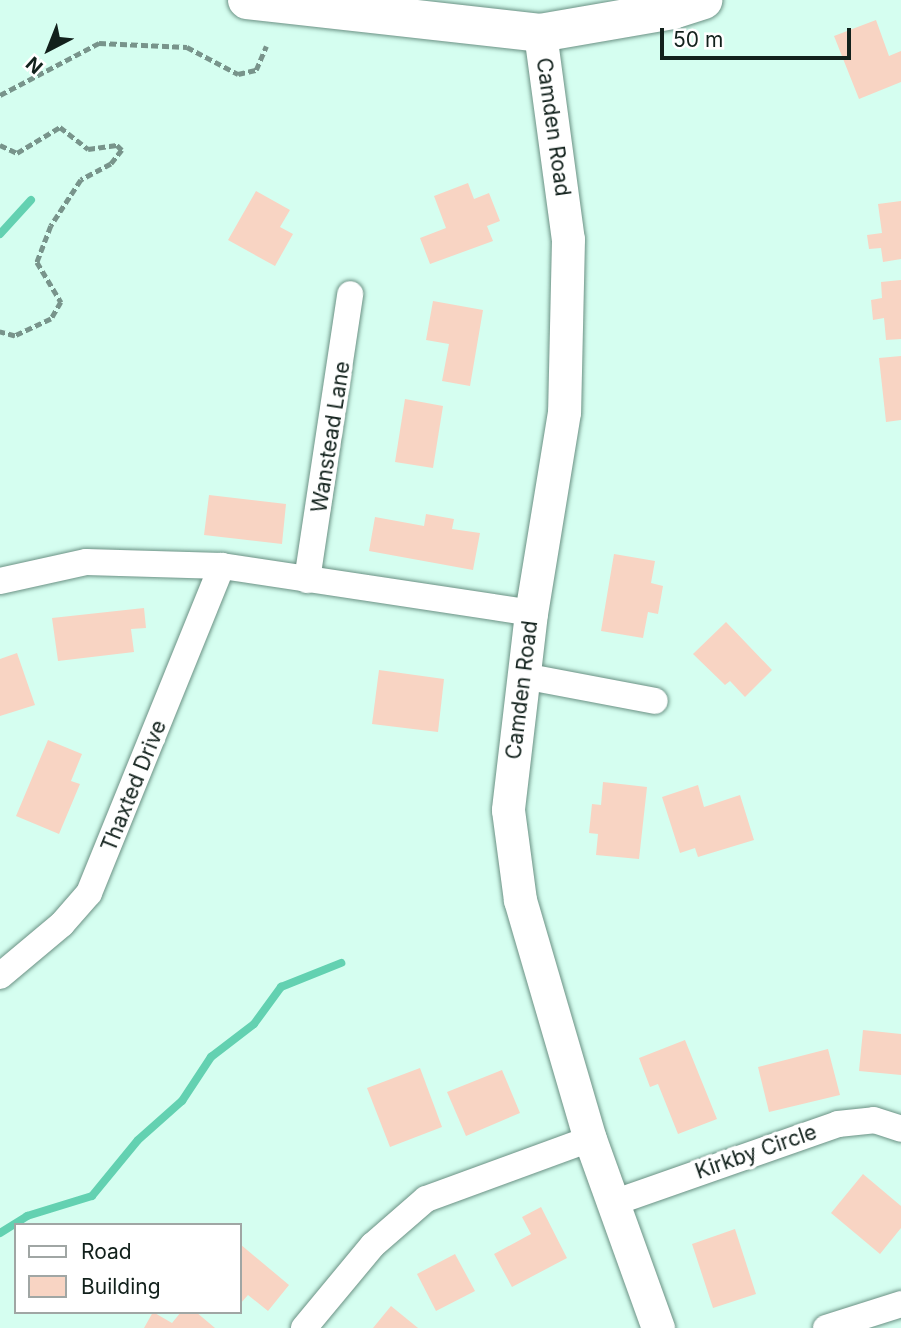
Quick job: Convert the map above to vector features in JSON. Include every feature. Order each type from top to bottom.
[{"type":"main road","points":[[247,0],[540,33],[673,10],[704,0]]},
{"type":"street","name":"Camden Road","points":[[540,33],[568,239],[564,412],[531,613],[508,810],[520,900],[590,1139],[658,1328]]},
{"type":"street","name":"Wanstead Lane","points":[[307,580],[350,294]]},
{"type":"street","points":[[0,581],[86,562],[222,566],[531,613]]},
{"type":"street","name":"Thaxted Drive","points":[[0,976],[62,924],[89,893],[222,566]]},
{"type":"street","points":[[523,676],[655,701]]},
{"type":"street","name":"Kirkby Circle","points":[[613,1203],[838,1124],[874,1120],[901,1129]]},
{"type":"street","points":[[304,1328],[373,1245],[426,1199],[590,1139]]},
{"type":"street","points":[[826,1328],[901,1304]]},
{"type":"path","points":[[0,95],[99,43],[187,47],[238,74],[256,70],[266,46]]},
{"type":"path","points":[[0,145],[17,153],[60,127],[88,149],[117,145],[121,150],[111,163],[81,180],[51,226],[37,262],[61,302],[51,319],[15,336],[0,332]]},
{"type":"building","points":[[876,20],[889,56],[901,51],[901,82],[859,99],[834,36]]},
{"type":"building","points":[[468,183],[474,199],[489,193],[500,221],[487,226],[493,241],[430,264],[420,238],[446,228],[434,196]]},
{"type":"building","points":[[256,191],[290,210],[280,227],[293,234],[275,266],[228,240]]},
{"type":"building","points":[[901,201],[901,259],[883,262],[881,248],[869,249],[867,235],[882,233],[878,204]]},
{"type":"building","points":[[901,280],[901,339],[886,340],[884,318],[873,320],[871,300],[882,298],[881,282]]},
{"type":"building","points":[[433,301],[483,310],[470,386],[442,381],[449,344],[426,340]]},
{"type":"building","points":[[901,356],[901,420],[886,422],[879,358]]},
{"type":"building","points":[[405,399],[443,406],[433,468],[395,462]]},
{"type":"building","points":[[209,495],[286,504],[282,544],[204,535]]},
{"type":"building","points":[[426,514],[454,519],[452,529],[480,533],[473,570],[369,551],[375,517],[424,526]]},
{"type":"building","points":[[614,554],[655,561],[651,583],[663,586],[658,614],[648,612],[643,638],[601,631]]},
{"type":"building","points":[[144,608],[146,628],[131,629],[134,652],[58,661],[52,618]]},
{"type":"building","points":[[726,622],[772,670],[745,697],[730,681],[725,685],[693,654]]},
{"type":"building","points":[[17,653],[35,705],[0,716],[0,659]]},
{"type":"building","points":[[379,670],[444,679],[438,732],[372,724]]},
{"type":"building","points":[[48,740],[82,754],[71,781],[80,784],[59,834],[16,816]]},
{"type":"building","points":[[603,782],[647,787],[639,859],[596,855],[598,834],[589,833],[592,804],[601,805]]},
{"type":"building","points":[[698,785],[704,807],[740,795],[754,840],[698,857],[695,848],[680,853],[662,797]]},
{"type":"building","points":[[863,1030],[901,1034],[901,1075],[859,1071]]},
{"type":"building","points":[[685,1040],[717,1119],[678,1134],[658,1084],[650,1087],[639,1058]]},
{"type":"building","points":[[828,1049],[840,1095],[769,1112],[758,1067]]},
{"type":"building","points":[[420,1068],[442,1127],[390,1147],[367,1088]]},
{"type":"building","points":[[502,1070],[520,1113],[466,1136],[447,1092]]},
{"type":"building","points":[[863,1174],[901,1206],[901,1228],[880,1254],[831,1213]]},
{"type":"building","points":[[541,1207],[567,1258],[512,1287],[494,1254],[531,1234],[522,1217]]},
{"type":"building","points":[[735,1229],[756,1294],[713,1308],[692,1244]]},
{"type":"building","points":[[242,1246],[289,1285],[268,1311],[248,1295],[242,1302]]},
{"type":"building","points":[[455,1254],[475,1291],[436,1311],[417,1274]]},
{"type":"building","points":[[391,1306],[418,1328],[373,1328]]},
{"type":"building","points":[[152,1314],[172,1323],[179,1314],[198,1314],[215,1328],[144,1328]]},
{"type":"waterway","points":[[0,234],[31,200]]},
{"type":"waterway","points":[[16,1223],[27,1216],[92,1196],[138,1140],[182,1101],[211,1057],[254,1024],[281,987],[341,963]]},
{"type":"waterway","points":[[0,1233],[14,1224]]}]
